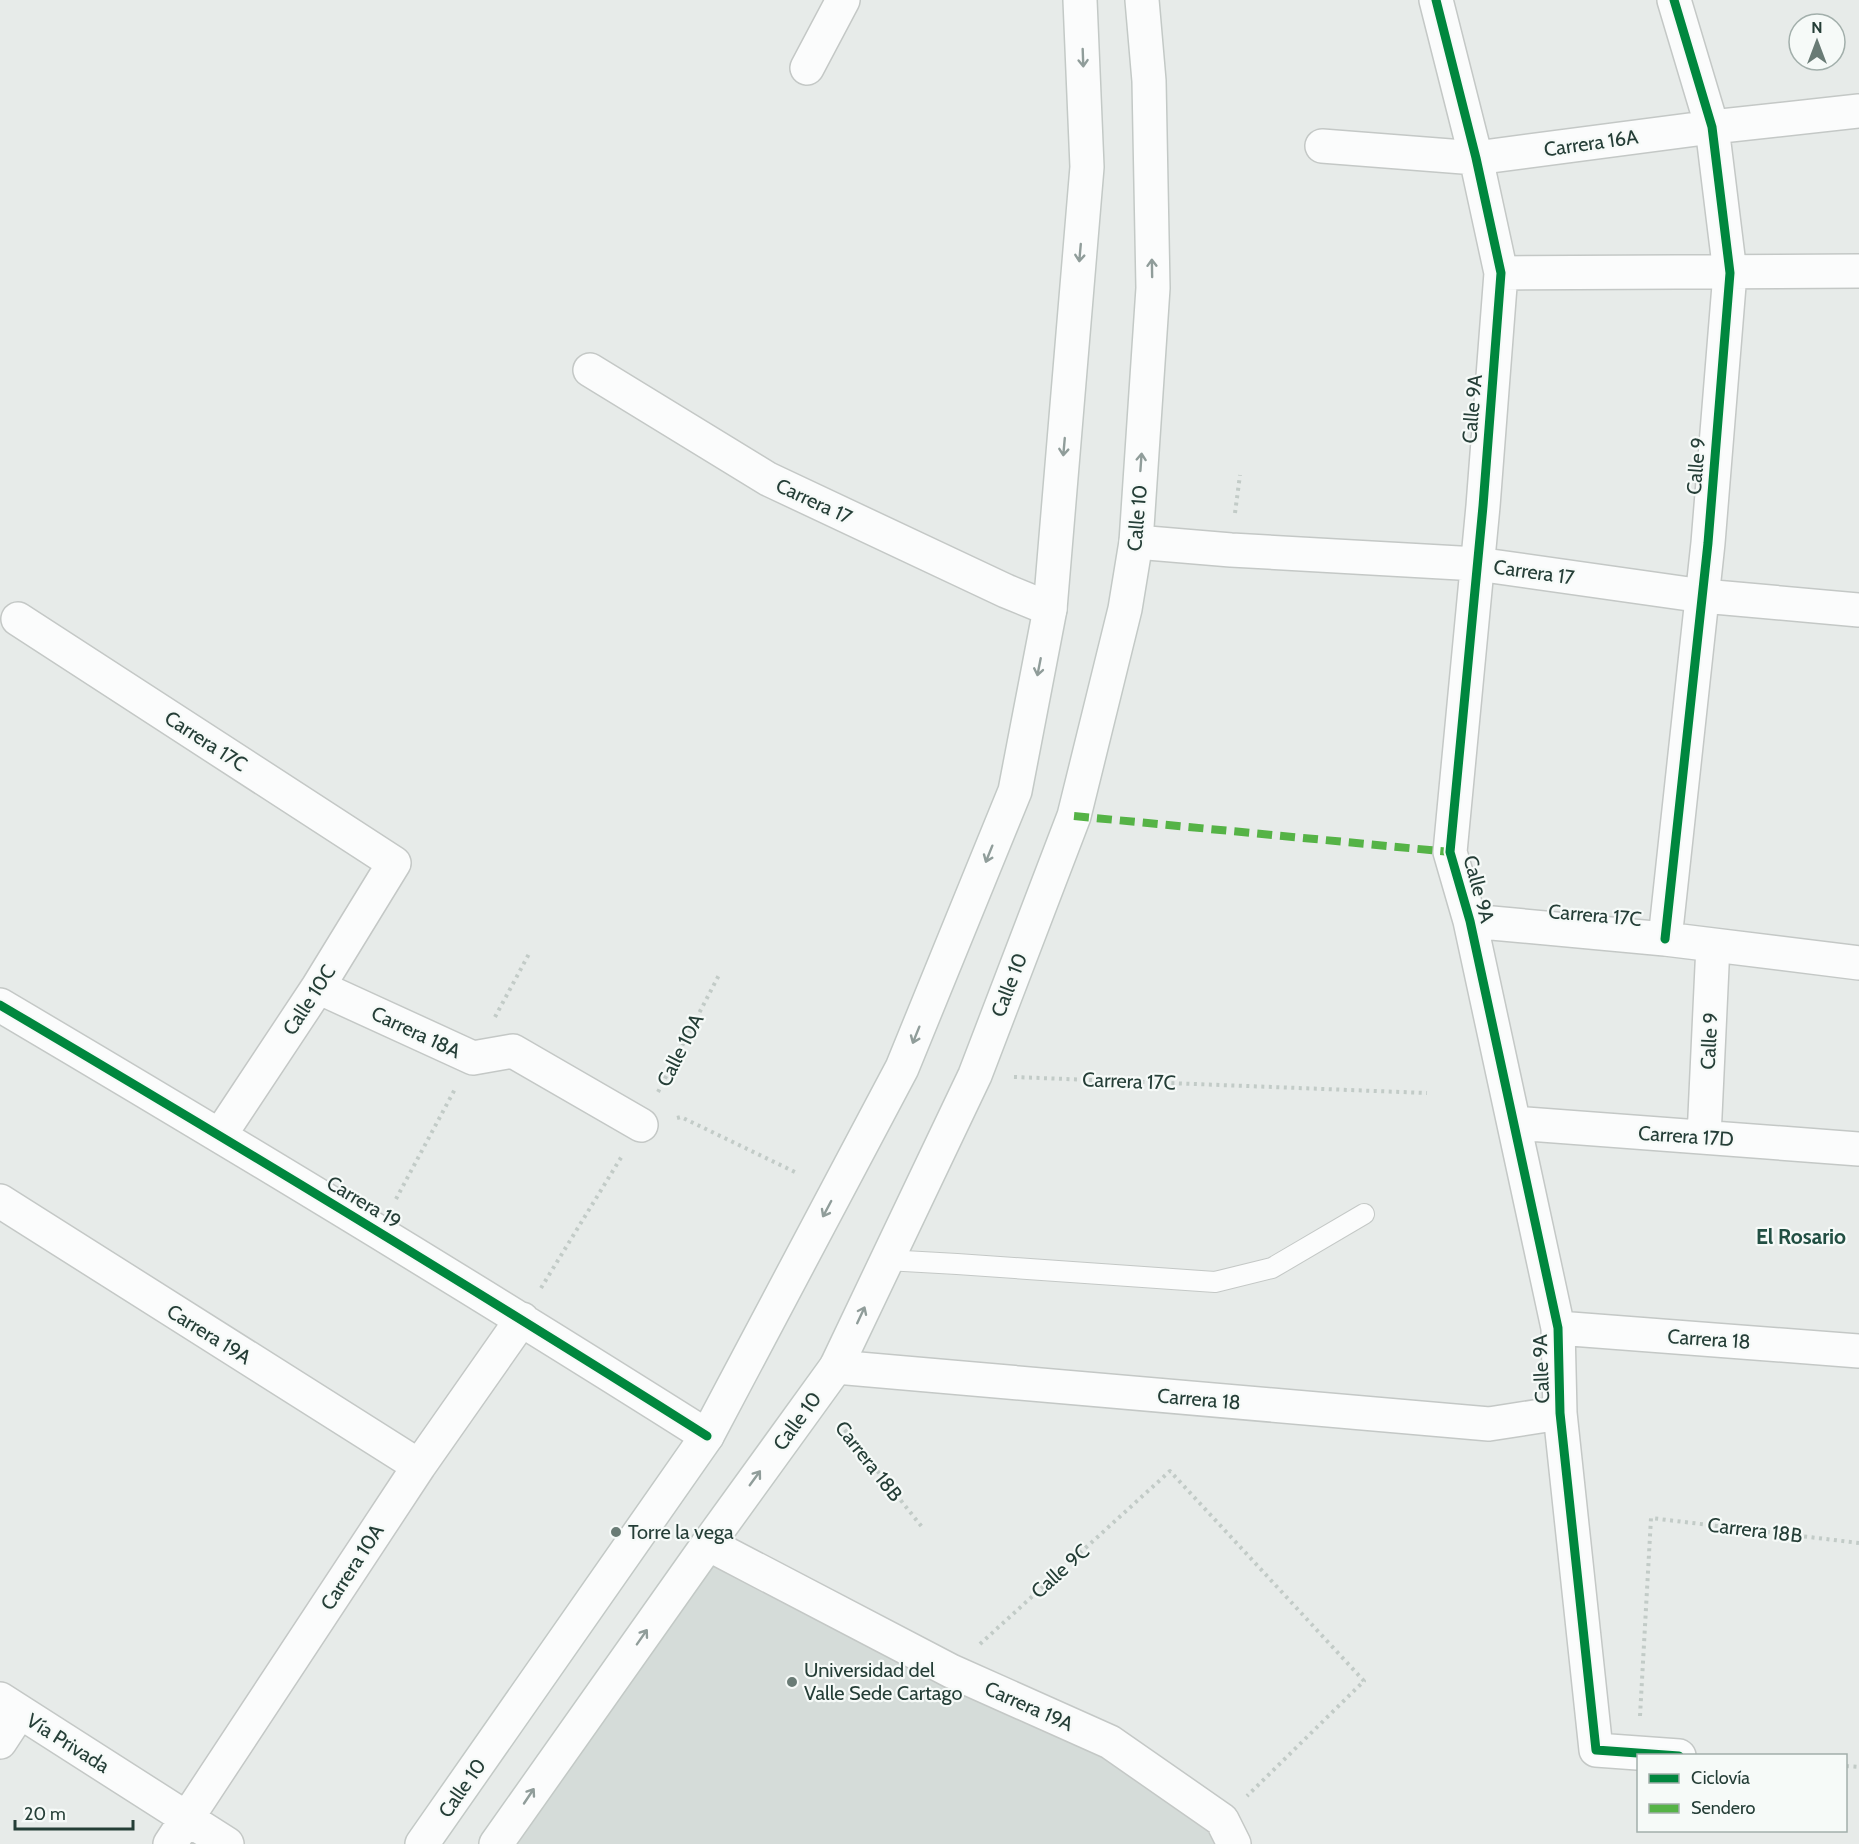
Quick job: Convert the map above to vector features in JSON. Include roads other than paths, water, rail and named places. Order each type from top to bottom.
[{"type":"street","points":[[807,68],[843,0]]},
{"type":"street","name":"Calle 10","points":[[422,1844],[706,1436],[902,1068],[1015,791],[1050,609],[1087,167],[1080,0]]},
{"type":"street","name":"Calle 10","points":[[496,1844],[836,1367],[975,1075],[1074,816],[1125,609],[1136,542],[1153,288],[1149,81],[1142,0]]},
{"type":"street","name":"Calle 9A","points":[[1436,0],[1476,158],[1501,273],[1450,852],[1470,921],[1558,1328],[1560,1413],[1596,1750],[1659,1754]]},
{"type":"street","name":"Calle 9","points":[[1665,939],[1703,596],[1730,273],[1712,127],[1674,0]]},
{"type":"street","name":"Carrera 16A","points":[[1322,146],[1476,158],[1712,127],[1859,111]]},
{"type":"street","points":[[1501,273],[1859,271]]},
{"type":"street","name":"Carrera 17","points":[[590,370],[768,479],[1006,591],[1050,609]]},
{"type":"street","name":"Carrera 17","points":[[1136,542],[1231,550],[1477,564],[1703,596],[1859,610]]},
{"type":"street","name":"Carrera 17C","points":[[18,619],[394,863]]},
{"type":"street","name":"Calle 10C","points":[[220,1135],[318,987],[394,863]]},
{"type":"street","name":"Carrera 17C","points":[[1470,921],[1665,939],[1859,963]]},
{"type":"street","name":"Calle 9","points":[[1704,1137],[1713,945]]},
{"type":"street","name":"Carrera 18A","points":[[318,987],[473,1058],[513,1051],[641,1125]]},
{"type":"street","name":"Carrera 19","points":[[0,1005],[220,1135],[522,1319],[706,1436]]},
{"type":"street","name":"Carrera 17D","points":[[1514,1123],[1859,1149]]},
{"type":"street","name":"Carrera 19A","points":[[0,1201],[419,1467]]},
{"type":"street","name":"Carrera 10A","points":[[178,1831],[419,1467],[522,1319]]},
{"type":"street","name":"Carrera 18","points":[[1558,1328],[1859,1351]]},
{"type":"street","name":"Carrera 18","points":[[836,1367],[1489,1424],[1560,1413]]},
{"type":"street","name":"Carrera 19A","points":[[708,1544],[951,1671],[1110,1742],[1228,1832]]},
{"type":"street","points":[[0,1742],[10,1706]]},
{"type":"street","name":"Vía Privada","points":[[10,1706],[178,1831],[228,1844]]},
{"type":"lane","points":[[886,1260],[1215,1282],[1272,1268],[1364,1214]]},
{"type":"place","name":"Torre la vega","points":[[616,1532]]},
{"type":"place","name":"Universidad del Valle Sede Cartago","points":[[792,1682]]},
{"type":"district","name":"El Rosario","points":[[1801,1237]]}]
